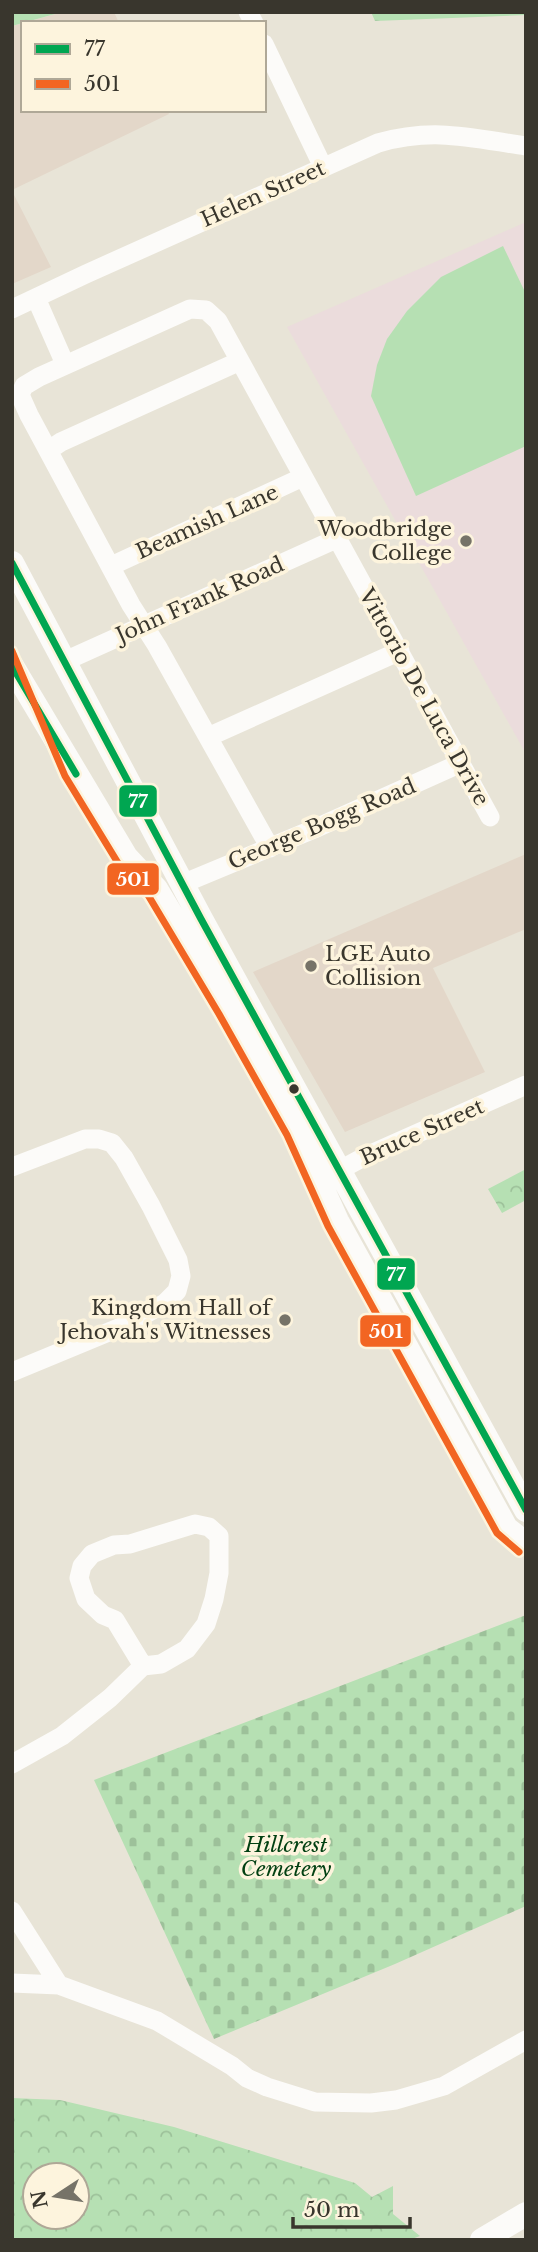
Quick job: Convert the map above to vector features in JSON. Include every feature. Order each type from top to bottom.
[{"type":"main road","points":[[12,564],[182,884],[329,1176],[526,1510]]},
{"type":"main road","points":[[12,666],[126,857],[156,889],[296,1130],[329,1176],[337,1221],[506,1528],[526,1544]]},
{"type":"main road","points":[[482,2240],[526,2214]]},
{"type":"street","points":[[266,48],[323,167]]},
{"type":"street","name":"Helen Street","points":[[12,309],[378,143],[427,133],[526,146]]},
{"type":"street","points":[[36,298],[65,364]]},
{"type":"street","name":"Vittorio De Luca Drive","points":[[270,848],[145,625],[131,605],[20,395],[24,386],[65,364],[191,309],[206,310],[218,321],[490,817]]},
{"type":"street","points":[[49,450],[61,442],[240,361]]},
{"type":"street","name":"Beamish Lane","points":[[111,566],[303,477]]},
{"type":"street","name":"John Frank Road","points":[[65,662],[336,539]]},
{"type":"street","points":[[208,737],[401,651]]},
{"type":"street","name":"George Bogg Road","points":[[182,884],[461,763]]},
{"type":"street","name":"Bruce Street","points":[[329,1176],[362,1158],[526,1085]]},
{"type":"street","points":[[12,1167],[85,1139],[112,1143],[124,1158],[151,1206],[178,1259],[181,1276],[177,1291],[165,1303],[128,1324],[12,1372]]},
{"type":"street","points":[[12,1764],[62,1736],[110,1699],[143,1666],[161,1664],[187,1649],[206,1624],[219,1573],[219,1536],[209,1527],[195,1524],[130,1544],[114,1545],[92,1554],[82,1566],[79,1578],[86,1599],[103,1615],[114,1620],[143,1666]]},
{"type":"street","points":[[12,1912],[59,1985]]},
{"type":"street","points":[[12,1983],[59,1985],[157,2021],[232,2066],[247,2078],[315,2102],[370,2103],[396,2100],[444,2086],[526,2040]]},
{"type":"shaded area","points":[[62,12],[114,12],[118,21],[31,21]]},
{"type":"shaded area","points":[[21,24],[21,112],[169,114],[12,190],[12,26]]},
{"type":"shaded area","points":[[12,191],[51,267],[12,284]]},
{"type":"shaded area","name":"Woodbridge College","points":[[526,222],[526,754],[287,327]]},
{"type":"shaded area","points":[[526,854],[526,929],[433,968],[485,1072],[345,1132],[253,972]]},
{"type":"green space","points":[[12,12],[62,12],[21,21],[21,23],[12,26]]},
{"type":"green space","points":[[371,12],[526,12],[526,15],[375,21]]},
{"type":"green space","points":[[503,246],[526,294],[526,446],[416,496],[371,396],[377,365],[387,339],[407,311],[441,277]]},
{"type":"green space","points":[[526,1169],[526,1200],[502,1213],[488,1189]]},
{"type":"green space","name":"Hillcrest Cemetery","points":[[526,1615],[526,1906],[214,2039],[94,1780]]},
{"type":"green space","points":[[12,2098],[60,2100],[174,2127],[355,2183],[372,2197],[393,2186],[393,2214],[420,2236],[409,2240],[12,2240]]},
{"type":"transit line","name":"77","points":[[12,563],[201,919],[526,1510]]},
{"type":"transit line","name":"501","points":[[12,651],[65,776],[118,863],[148,895],[219,1014],[287,1135],[328,1226],[497,1533],[519,1552]]},
{"type":"transit line","name":"77","points":[[12,666],[76,774]]},
{"type":"place","name":"Woodbridge College","points":[[466,541]]},
{"type":"place","name":"LGE Auto Collision","points":[[311,966]]},
{"type":"place","name":"Kingdom Hall of Jehovah's Witnesses","points":[[285,1320]]}]
